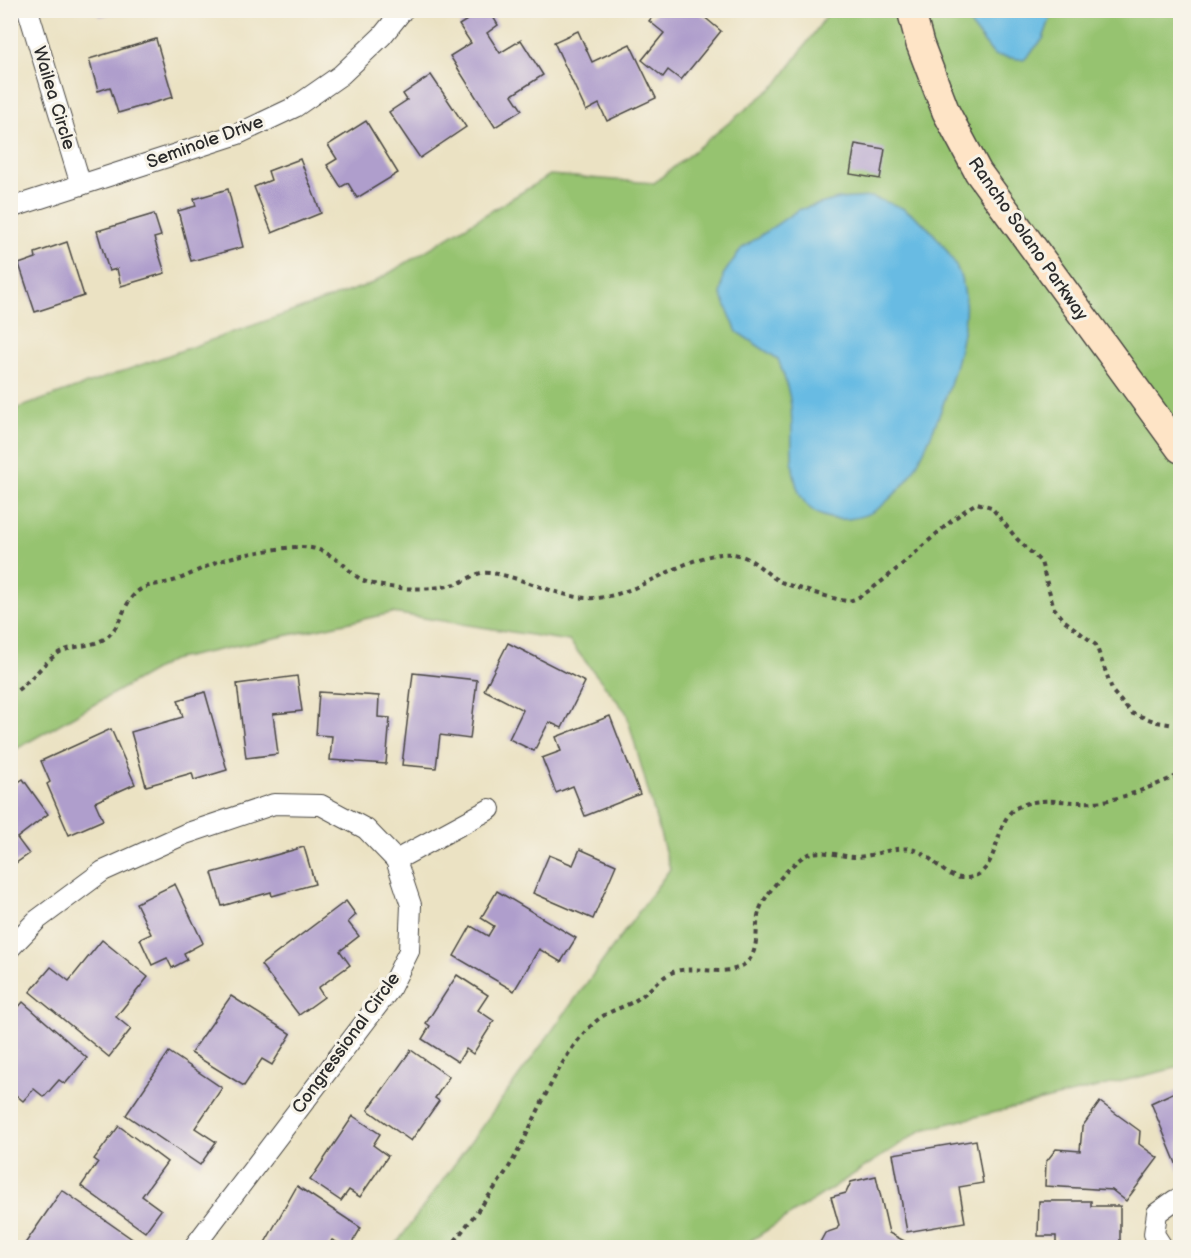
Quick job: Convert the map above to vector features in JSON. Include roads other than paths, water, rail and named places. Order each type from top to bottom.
[{"type":"street","name":"Wailea Circle","points":[[28,10],[81,185]]},
{"type":"street","name":"Seminole Drive","points":[[10,208],[238,134],[295,107],[341,75],[382,36],[403,10]]},
{"type":"street","name":"Rancho Solano Parkway","points":[[911,10],[920,44],[946,112],[978,172],[1180,449]]},
{"type":"street","name":"Congressional Circle","points":[[10,948],[38,920],[103,871],[185,834],[274,804],[321,805],[366,828],[396,860],[411,905],[409,951],[390,989],[193,1248]]},
{"type":"street","points":[[396,860],[490,809]]},
{"type":"street","points":[[1163,1248],[1154,1234],[1157,1213],[1175,1200],[1180,1200]]},
{"type":"water","points":[[964,11],[1053,11],[1043,39],[1024,60],[994,55],[972,27]]},
{"type":"water","points":[[872,197],[912,214],[941,243],[956,266],[964,290],[963,333],[950,385],[940,412],[920,459],[905,483],[876,510],[853,518],[829,518],[809,507],[797,488],[792,454],[792,419],[789,396],[778,359],[737,332],[721,294],[723,275],[741,249],[798,210],[838,199]]}]
